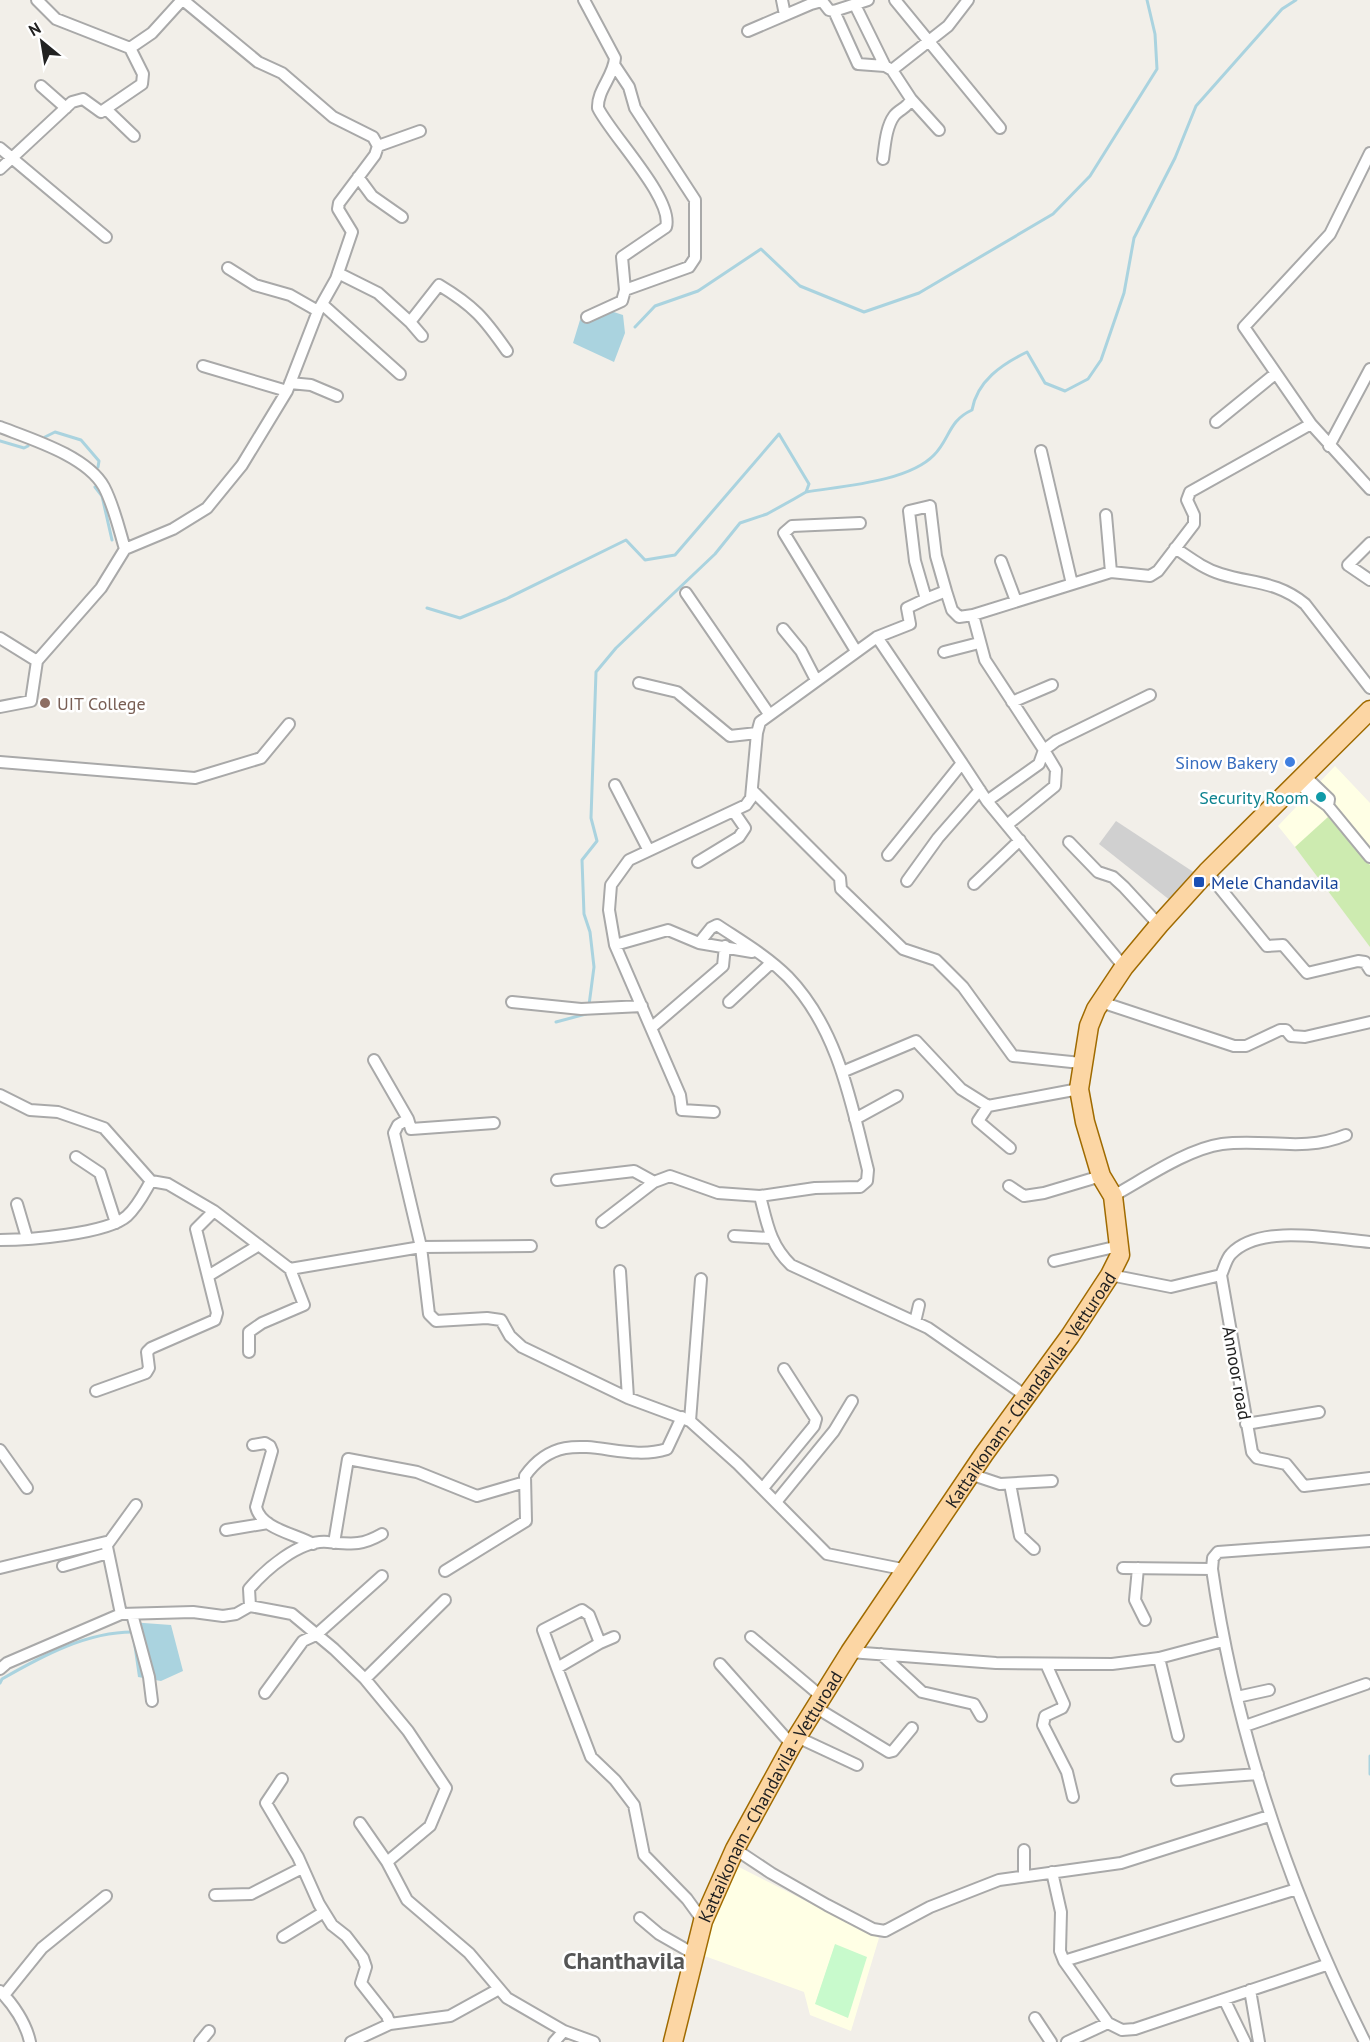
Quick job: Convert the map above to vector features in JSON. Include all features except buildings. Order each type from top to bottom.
[{"type":"main road","name":"Kattaikonam - Chandavila - Vetturoad","points":[[674,2042],[703,1921],[735,1849],[795,1741],[850,1652],[970,1474],[1110,1275],[1120,1255],[1113,1196],[1101,1176],[1085,1122],[1079,1089],[1081,1063],[1089,1026],[1101,1002],[1124,967],[1207,872],[1370,710]]},
{"type":"street","points":[[0,170],[77,99],[83,99],[97,111],[107,110],[145,80],[130,48],[56,19],[37,0]]},
{"type":"street","points":[[0,707],[31,701],[37,661],[101,588],[125,549],[172,529],[207,508],[242,465],[288,387],[320,308],[338,273],[352,232],[338,209],[339,203],[375,155],[378,146],[373,137],[333,117],[282,73],[258,62],[183,0],[152,33],[130,48]]},
{"type":"street","points":[[584,0],[614,52],[615,66],[628,87],[635,108],[680,172],[695,200],[695,258],[689,267],[625,290]]},
{"type":"street","points":[[782,0],[785,15]]},
{"type":"street","points":[[748,31],[822,0],[829,10],[834,11],[868,0]]},
{"type":"street","points":[[895,0],[1000,128]]},
{"type":"street","points":[[834,11],[858,64],[888,68],[930,42],[948,26],[968,0]]},
{"type":"street","points":[[855,5],[888,68],[911,99],[939,130]]},
{"type":"street","points":[[587,317],[622,301],[625,290],[622,256],[666,227],[667,221],[655,189],[598,108],[597,99],[615,66]]},
{"type":"street","points":[[41,87],[66,108]]},
{"type":"street","points":[[883,159],[889,126],[894,115],[909,104],[911,99]]},
{"type":"street","points":[[107,110],[134,136]]},
{"type":"street","points":[[378,146],[420,131]]},
{"type":"street","points":[[0,148],[106,237]]},
{"type":"street","points":[[1370,153],[1330,234],[1244,327],[1311,424],[1370,489]]},
{"type":"street","points":[[358,177],[372,196],[402,217]]},
{"type":"street","points":[[228,268],[255,285],[290,295],[320,308],[400,374]]},
{"type":"street","points":[[338,273],[378,293],[422,336]]},
{"type":"street","points":[[410,322],[439,285],[467,300],[490,326],[507,351]]},
{"type":"street","points":[[203,366],[288,387],[311,385],[337,396]]},
{"type":"street","points":[[1329,446],[1370,369]]},
{"type":"street","points":[[1216,422],[1275,374]]},
{"type":"street","points":[[926,600],[915,561],[909,511],[930,506],[936,556],[952,610],[959,617],[973,615],[1111,572],[1150,576],[1158,571],[1196,520],[1187,500],[1190,492],[1311,424]]},
{"type":"street","points":[[0,427],[61,451],[96,476],[110,500],[125,549]]},
{"type":"street","points":[[1041,451],[1072,584]]},
{"type":"street","points":[[1106,515],[1111,572]]},
{"type":"street","points":[[856,651],[784,533],[792,526],[860,523]]},
{"type":"street","points":[[1370,543],[1348,565],[1370,580]]},
{"type":"street","points":[[1175,548],[1209,570],[1262,582],[1293,594],[1305,604],[1370,688]]},
{"type":"street","points":[[1000,561],[1016,601]]},
{"type":"street","points":[[714,1112],[682,1110],[680,1095],[615,945],[609,910],[611,885],[629,860],[648,849],[734,812],[751,798],[760,722],[877,637],[910,624],[907,608],[946,591]]},
{"type":"street","points":[[686,593],[768,714]]},
{"type":"street","points":[[973,615],[985,660],[1056,770],[1055,786],[1007,825]]},
{"type":"street","points":[[783,628],[801,651],[816,680]]},
{"type":"street","points":[[877,637],[987,801],[1124,967]]},
{"type":"street","points":[[0,638],[37,661]]},
{"type":"street","points":[[945,652],[980,643]]},
{"type":"street","points":[[639,683],[677,692],[730,736],[757,734]]},
{"type":"street","points":[[1012,702],[1052,685]]},
{"type":"street","points":[[987,801],[1039,764],[1044,750],[1056,741],[1149,695]]},
{"type":"street","points":[[0,762],[195,778],[261,759],[288,724]]},
{"type":"street","points":[[888,855],[962,763]]},
{"type":"street","points":[[1300,779],[1328,806],[1370,857]]},
{"type":"street","points":[[615,785],[648,849]]},
{"type":"street","points":[[752,790],[840,878],[841,889],[903,949],[936,960],[963,987],[1013,1056],[1081,1063]]},
{"type":"street","points":[[907,880],[938,838],[980,790]]},
{"type":"street","points":[[698,862],[739,837],[745,828],[734,812]]},
{"type":"street","points":[[974,884],[1020,840]]},
{"type":"street","points":[[1069,842],[1098,872],[1113,877],[1124,887],[1159,925]]},
{"type":"street","points":[[1207,872],[1267,946],[1283,945],[1307,973],[1358,961],[1365,962],[1370,970]]},
{"type":"street","points":[[602,1222],[654,1182],[670,1176],[718,1193],[760,1196],[815,1188],[860,1187],[867,1181],[868,1170],[842,1072],[822,1021],[788,978],[759,953],[717,925],[711,928],[699,943]]},
{"type":"street","points":[[615,945],[668,930],[699,943],[759,953]]},
{"type":"street","points":[[651,1028],[723,966],[725,946]]},
{"type":"street","points":[[729,1002],[771,963]]},
{"type":"street","points":[[512,1002],[581,1010],[642,1006]]},
{"type":"street","points":[[1101,1002],[1233,1046],[1246,1046],[1280,1030],[1286,1030],[1291,1036],[1305,1037],[1370,1022]]},
{"type":"street","points":[[842,1072],[916,1041],[961,1089],[988,1106],[1079,1089]]},
{"type":"street","points":[[375,1060],[411,1128],[495,1123]]},
{"type":"street","points":[[0,1095],[30,1110],[58,1112],[104,1128],[151,1181],[168,1184],[214,1211],[290,1269],[304,1305],[262,1323],[249,1332],[249,1352]]},
{"type":"street","points":[[855,1119],[897,1096]]},
{"type":"street","points":[[988,1106],[978,1121],[1010,1148]]},
{"type":"street","points":[[408,1119],[398,1125],[394,1133],[422,1247],[429,1314],[436,1321],[487,1318],[501,1320],[510,1336],[522,1347],[628,1398],[686,1419],[763,1488],[827,1554],[907,1570]]},
{"type":"street","points":[[1113,1196],[1189,1155],[1222,1144],[1293,1146],[1334,1140],[1346,1135]]},
{"type":"street","points":[[76,1157],[100,1173],[116,1223]]},
{"type":"street","points":[[556,1180],[634,1171],[654,1182]]},
{"type":"street","points":[[1009,1186],[1024,1196],[1044,1193],[1101,1176]]},
{"type":"street","points":[[0,1240],[89,1231],[116,1223],[127,1216],[151,1181]]},
{"type":"street","points":[[760,1196],[770,1238],[778,1253],[791,1264],[915,1322],[965,1352],[1026,1396]]},
{"type":"street","points":[[17,1204],[27,1238]]},
{"type":"street","points":[[96,1391],[146,1372],[149,1368],[147,1352],[151,1348],[215,1320],[217,1313],[196,1229],[214,1211]]},
{"type":"street","points":[[1110,1275],[1171,1287],[1221,1275],[1230,1255],[1241,1246],[1274,1234],[1370,1242]]},
{"type":"street","points":[[734,1236],[770,1238]]},
{"type":"street","points":[[208,1276],[259,1245]]},
{"type":"street","points":[[290,1269],[422,1247],[531,1246]]},
{"type":"street","points":[[1054,1261],[1119,1246]]},
{"type":"street","points":[[620,1271],[628,1398]]},
{"type":"street","name":"Annoor road","points":[[1221,1275],[1251,1452],[1257,1458],[1286,1464],[1304,1486],[1370,1479]]},
{"type":"street","points":[[445,1571],[526,1521],[525,1476],[539,1460],[569,1446],[653,1454],[667,1449],[686,1419],[701,1279]]},
{"type":"street","points":[[915,1322],[919,1305]]},
{"type":"street","points":[[763,1488],[814,1426],[816,1419],[784,1369]]},
{"type":"street","points":[[776,1502],[834,1431],[852,1401]]},
{"type":"street","points":[[1246,1424],[1319,1412]]},
{"type":"street","points":[[253,1445],[264,1443],[270,1446],[272,1451],[256,1507],[260,1516],[268,1523],[312,1544]]},
{"type":"street","points":[[0,1450],[27,1488]]},
{"type":"street","points":[[334,1544],[348,1459],[417,1472],[477,1496],[525,1482]]},
{"type":"street","points":[[970,1474],[1000,1484],[1052,1481]]},
{"type":"street","points":[[1010,1484],[1020,1536],[1034,1549]]},
{"type":"street","points":[[63,1566],[108,1549],[136,1505]]},
{"type":"street","points":[[226,1530],[268,1523]]},
{"type":"street","points":[[250,1606],[249,1589],[261,1575],[312,1544],[327,1541],[334,1544],[365,1544],[382,1534]]},
{"type":"street","points":[[1365,2042],[1326,1965],[1269,1816],[1222,1641],[1212,1569],[1213,1557],[1218,1552],[1370,1540]]},
{"type":"street","points":[[0,1568],[103,1541],[108,1549],[149,1677],[152,1701]]},
{"type":"street","points":[[1123,1568],[1212,1569]]},
{"type":"street","points":[[1138,1568],[1135,1599],[1145,1620]]},
{"type":"street","points":[[265,1693],[303,1641],[316,1635],[382,1576]]},
{"type":"street","points":[[365,1679],[445,1600]]},
{"type":"street","points":[[0,1670],[7,1663],[127,1614],[193,1612],[223,1616],[236,1614],[250,1606],[292,1614],[365,1679],[408,1731],[446,1788],[430,1826],[387,1862]]},
{"type":"street","points":[[600,1643],[589,1615],[582,1610],[543,1630],[591,1757],[615,1780],[634,1805],[644,1855],[687,1899],[703,1921]]},
{"type":"street","points":[[557,1668],[614,1637]]},
{"type":"street","points":[[751,1637],[819,1702],[889,1752],[893,1751],[912,1728]]},
{"type":"street","points":[[850,1652],[996,1663],[1112,1664],[1160,1658],[1222,1641]]},
{"type":"street","points":[[881,1654],[922,1692],[974,1704],[981,1716]]},
{"type":"street","points":[[1160,1658],[1178,1736]]},
{"type":"street","points":[[720,1664],[795,1741],[858,1765]]},
{"type":"street","points":[[1046,1664],[1064,1704],[1062,1708],[1045,1716],[1043,1725],[1067,1772],[1073,1797]]},
{"type":"street","points":[[1245,1725],[1366,1684]]},
{"type":"street","points":[[1237,1697],[1269,1690]]},
{"type":"street","points":[[1177,1780],[1258,1774]]},
{"type":"street","points":[[282,1779],[266,1803],[332,1925],[346,1936],[363,1958],[366,1967],[361,1983],[387,2016],[390,2024]]},
{"type":"street","points":[[735,1849],[827,1905],[873,1929],[885,1931],[940,1903],[999,1880],[1121,1863],[1269,1816]]},
{"type":"street","points":[[360,1823],[387,1862],[407,1900],[469,1953],[507,1998],[564,2031],[594,2042]]},
{"type":"street","points":[[1024,1850],[1024,1875]]},
{"type":"street","points":[[215,1895],[251,1894],[302,1868]]},
{"type":"street","points":[[1052,1872],[1061,1912],[1060,1940],[1064,1961],[1108,2023],[1122,2030],[1135,2029],[1326,1965]]},
{"type":"street","points":[[1064,1961],[1297,1889]]},
{"type":"street","points":[[30,2042],[28,2033],[2,1993],[42,1948],[106,1896]]},
{"type":"street","points":[[283,1937],[324,1912]]},
{"type":"street","points":[[640,1918],[659,1934],[694,1954]]},
{"type":"street","points":[[351,2042],[390,2024],[450,2016],[499,1989]]},
{"type":"street","points":[[1250,1990],[1259,2042]]},
{"type":"street","points":[[1224,1998],[1245,2042]]},
{"type":"street","points":[[1035,2018],[1051,2042]]},
{"type":"street","points":[[1066,2042],[1108,2023]]},
{"type":"street","points":[[1135,2029],[1136,2042]]},
{"type":"street","points":[[201,2042],[209,2031]]},
{"type":"street","points":[[554,2042],[564,2031]]},
{"type":"shaded area","points":[[1335,766],[1370,803],[1370,940],[1278,826]]},
{"type":"shaded area","points":[[1116,821],[1198,875],[1171,901],[1099,844]]},
{"type":"shaded area","points":[[735,1865],[879,1938],[851,2031],[810,2015],[804,1992],[699,1954]]},
{"type":"green space","points":[[1328,817],[1370,865],[1370,947],[1295,847]]},
{"type":"green space","points":[[835,1944],[867,1957],[848,2018],[815,2004]]},
{"type":"water","points":[[595,306],[623,315],[625,333],[614,362],[573,343],[580,320]]},
{"type":"water","points":[[130,1622],[171,1625],[183,1671],[161,1681],[138,1677]]},
{"type":"waterway","points":[[635,327],[655,306],[698,291],[761,249],[800,286],[864,312],[919,293],[1053,214],[1090,176],[1157,69],[1155,34],[1147,0]]},
{"type":"waterway","points":[[806,492],[892,477],[923,464],[939,449],[958,419],[972,410],[979,390],[985,382],[1000,368],[1027,352],[1045,383],[1065,391],[1088,379],[1101,360],[1124,293],[1134,238],[1175,158],[1196,106],[1282,9],[1296,0]]},
{"type":"waterway","points":[[45,437],[55,432],[81,440],[99,461],[98,467]]},
{"type":"waterway","points":[[427,608],[460,618],[506,599],[626,540],[645,560],[675,555],[779,434],[809,484],[806,492],[794,499],[767,514],[740,523],[715,554],[616,648],[596,672],[591,818],[597,841],[582,860],[584,914],[590,932],[594,967],[589,1005]]},
{"type":"waterway","points":[[0,441],[24,448],[28,446]]},
{"type":"waterway","points":[[95,487],[102,496],[112,540]]},
{"type":"waterway","points":[[556,1022],[586,1014]]},
{"type":"waterway","points":[[0,1683],[2,1679],[17,1670],[66,1646],[100,1636],[135,1632]]},
{"type":"waterway","points":[[1370,1756],[1370,1774]]},
{"type":"place","name":"UIT College","points":[[45,703]]},
{"type":"place","name":"Sinow Bakery","points":[[1290,762]]},
{"type":"place","name":"Security Room","points":[[1321,797]]},
{"type":"place","name":"Mele Chandavila","points":[[1199,882]]},
{"type":"district","name":"Chanthavila","points":[[624,1960]]}]
